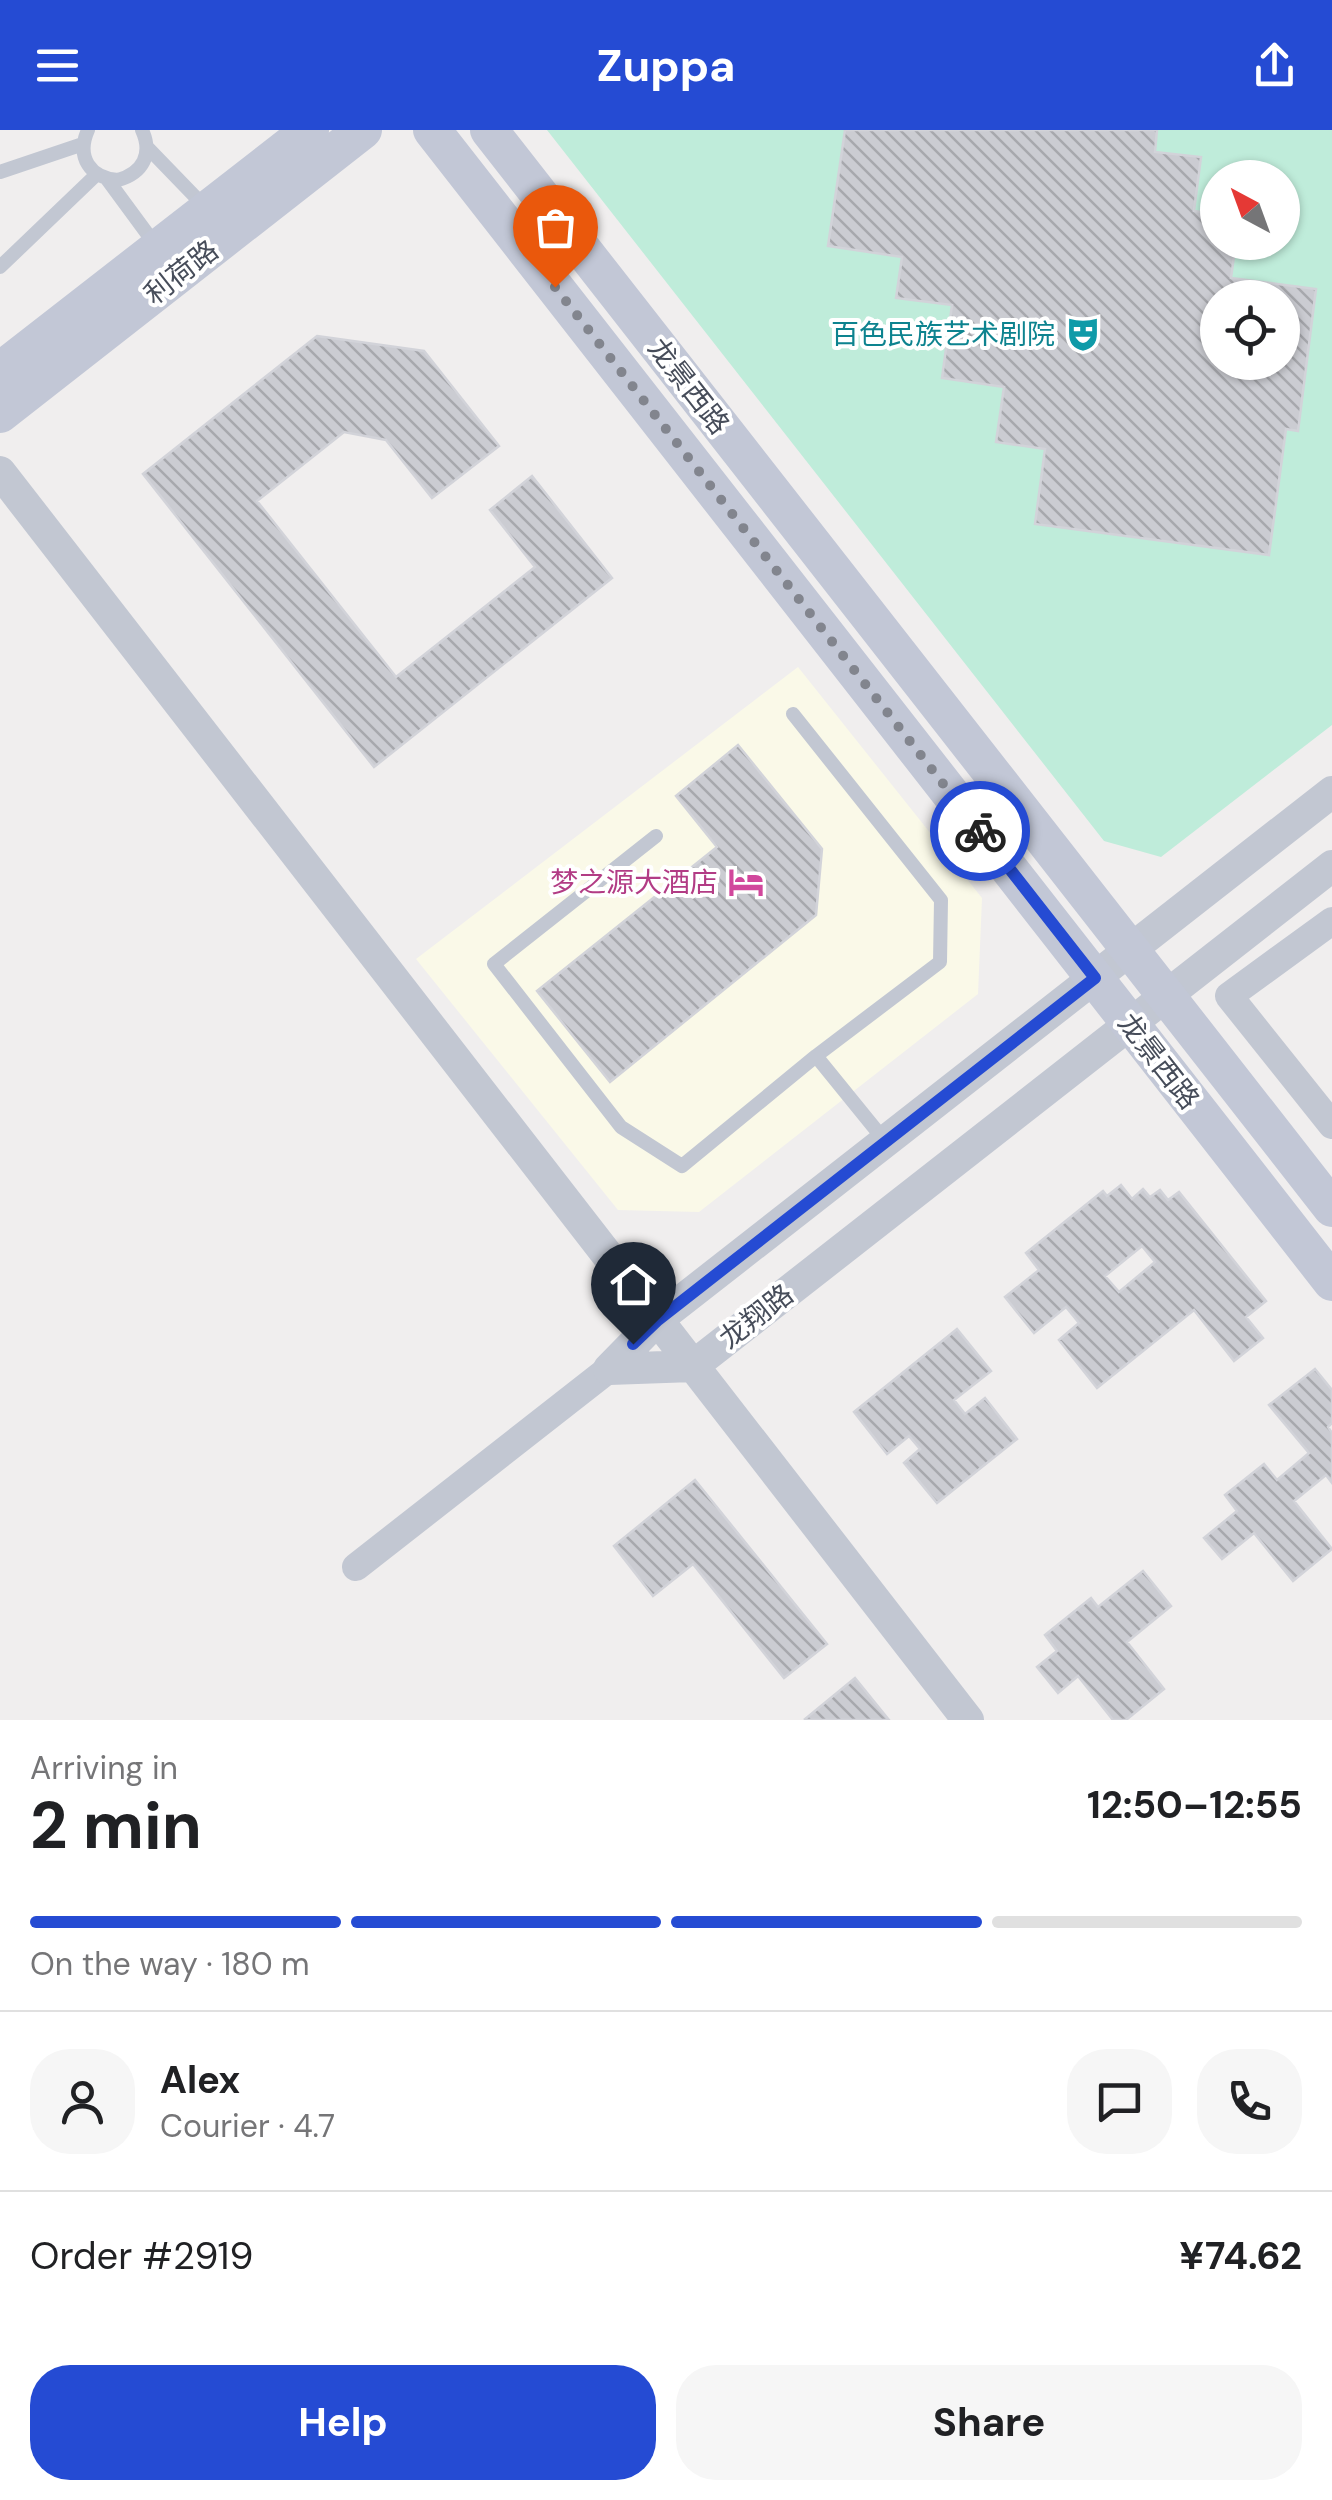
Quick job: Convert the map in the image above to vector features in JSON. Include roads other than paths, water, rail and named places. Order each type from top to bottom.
[{"type":"main road","name":"利荷路","points":[[0,371],[310,130]]},
{"type":"main road","name":"利荷路","points":[[0,414],[363,130]]},
{"type":"main road","name":"龙景西路","points":[[432,130],[1332,1282]]},
{"type":"main road","name":"龙景西路","points":[[489,130],[1332,1208]]},
{"type":"street","points":[[0,472],[968,1720]]},
{"type":"street","name":"龙翔路","points":[[609,1369],[658,1320],[1332,792]]},
{"type":"street","name":"龙翔路","points":[[609,1369],[693,1366],[1332,866]]},
{"type":"street","points":[[1332,920],[1229,996],[1332,1124]]},
{"type":"street","points":[[356,1567],[609,1369]]},
{"type":"lane","points":[[148,136],[208,210]]},
{"type":"lane","points":[[101,177],[118,180],[139,170],[148,136]]},
{"type":"lane","points":[[0,172],[85,137],[83,155],[158,248]]},
{"type":"lane","points":[[0,267],[101,177]]},
{"type":"lane","points":[[656,836],[494,964],[621,1128],[682,1166],[816,1056],[940,962],[941,900],[793,714]]},
{"type":"lane","points":[[816,1056],[886,1142]]},
{"type":"place","name":"百色民族艺术剧院","points":[[1083,334]]},
{"type":"place","name":"梦之源大酒店","points":[[746,882]]}]
